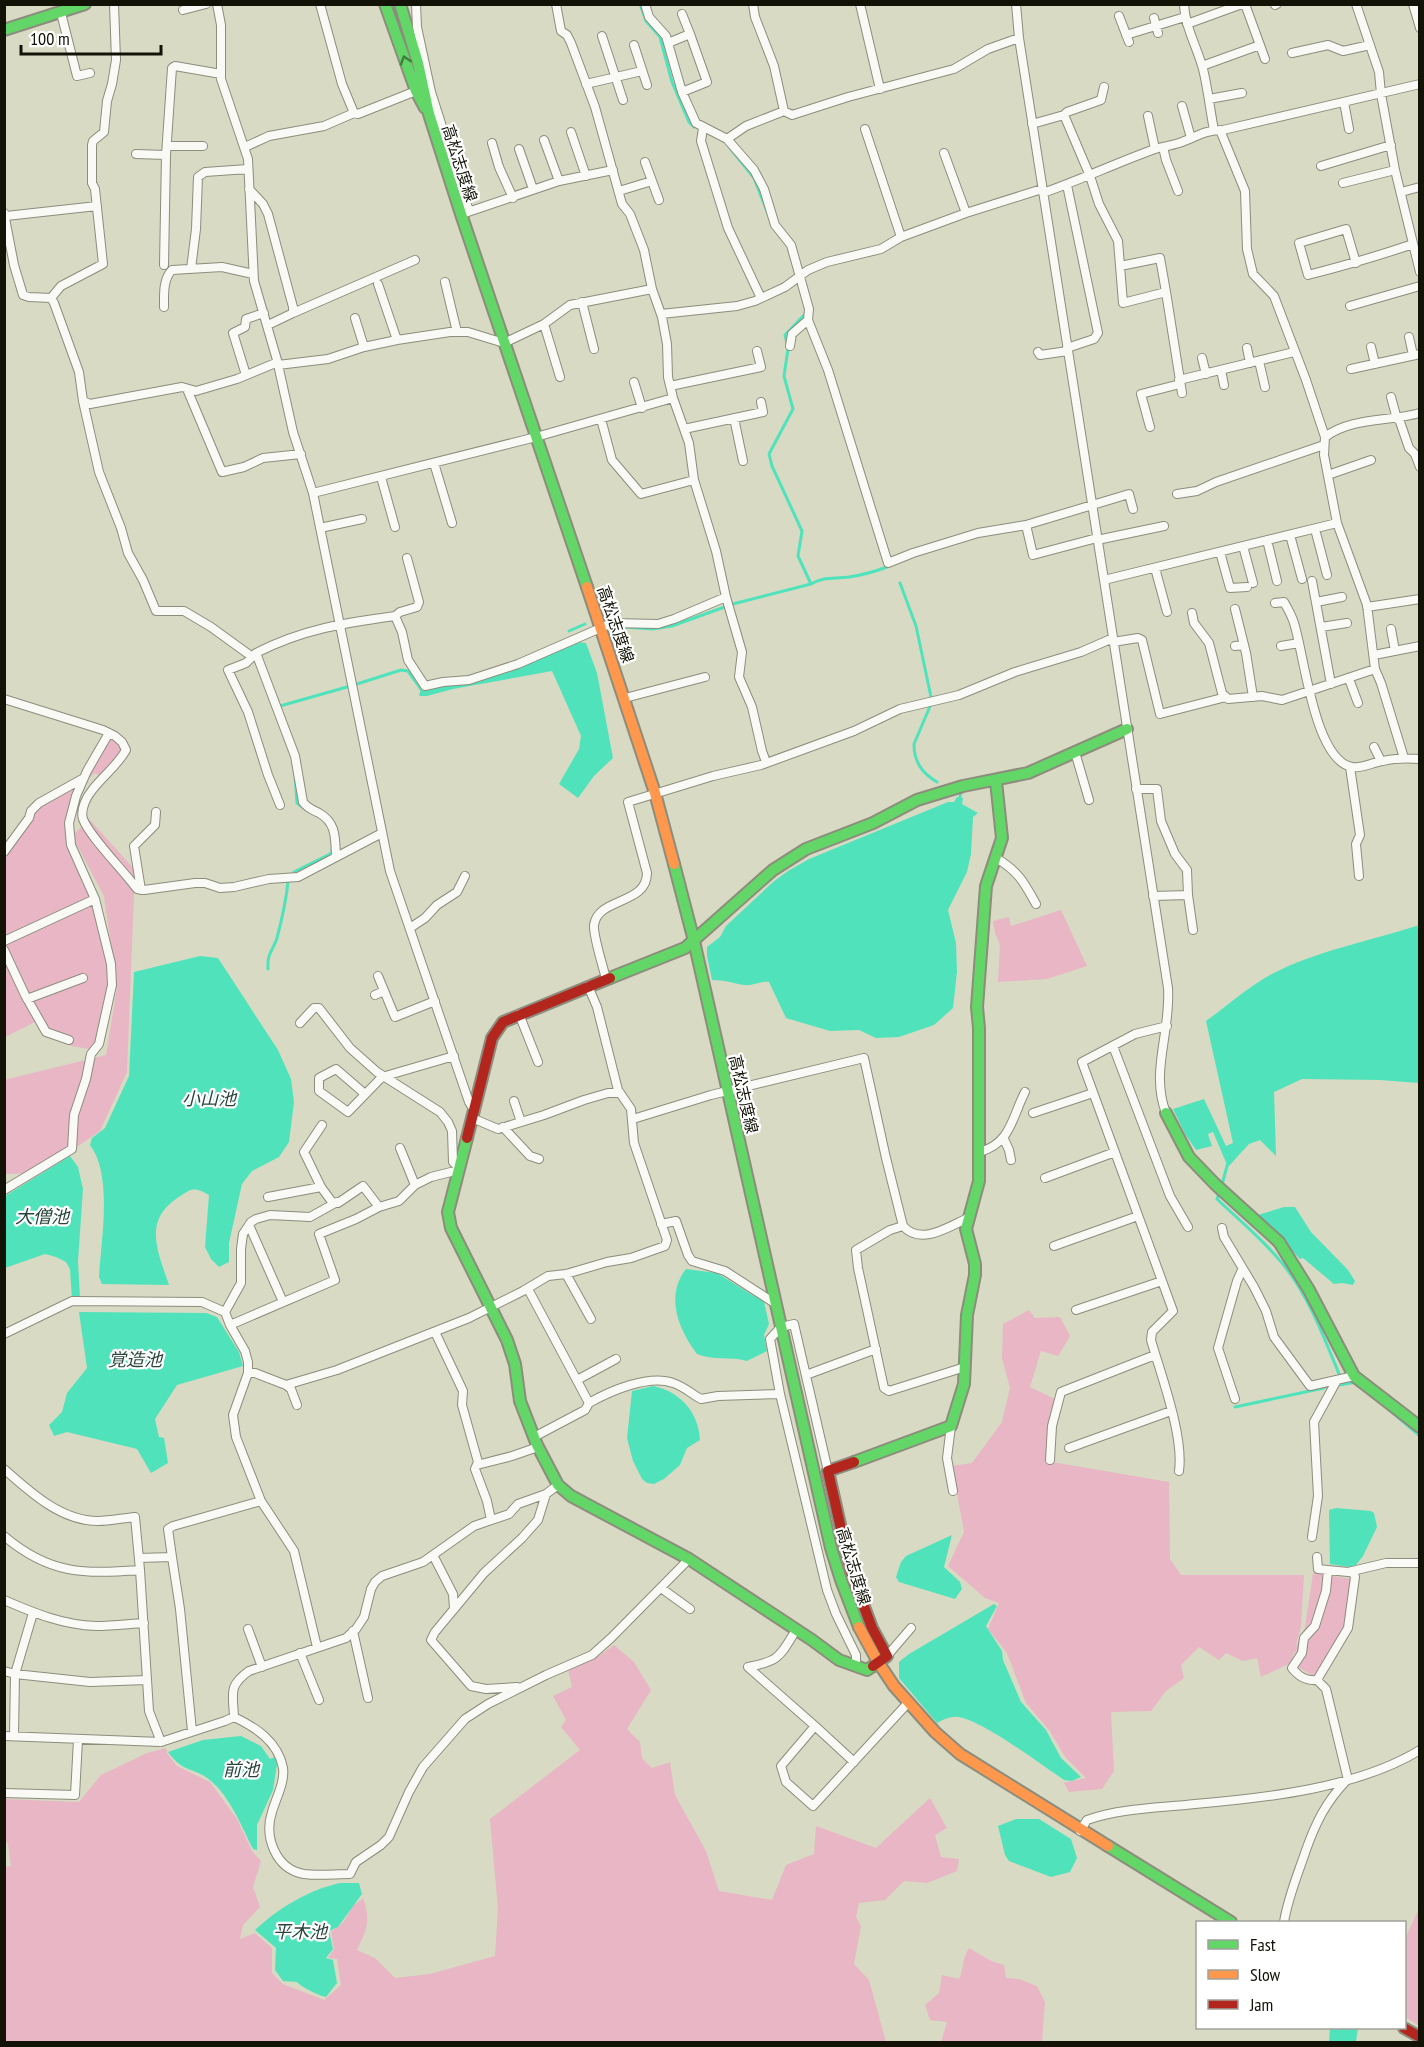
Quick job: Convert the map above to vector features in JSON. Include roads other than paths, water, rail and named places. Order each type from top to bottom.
[{"type":"street","points":[[4,30],[84,4]]},
{"type":"street","points":[[51,298],[61,286],[103,264],[95,189],[92,183],[92,145],[93,141],[104,132],[107,101],[116,60],[114,4]]},
{"type":"street","points":[[183,10],[206,4]]},
{"type":"street","points":[[218,4],[221,74],[245,147],[248,169],[253,274],[278,363],[293,432],[313,494],[390,871],[473,1114],[498,1128],[608,1093],[620,1093]]},
{"type":"street","points":[[320,4],[342,84],[354,113]]},
{"type":"street","name":"高松志度線","points":[[384,4],[416,91],[429,114]]},
{"type":"street","name":"高松志度線","points":[[400,4],[418,63],[429,114],[465,213],[504,343],[602,629],[655,793],[694,941],[831,1548],[840,1579],[860,1630],[882,1660],[906,1704],[930,1730],[960,1754],[1227,1921]]},
{"type":"street","points":[[416,4],[417,27],[431,92],[465,213],[559,181],[613,170]]},
{"type":"street","points":[[556,4],[561,31],[567,35],[571,43],[586,84],[622,204],[630,214],[644,250],[667,344],[670,386],[692,453],[693,480],[716,551],[742,652],[739,677],[752,707],[766,762]]},
{"type":"street","points":[[645,4],[649,17],[666,36],[682,92],[696,123],[727,139],[758,176],[775,225],[791,245],[798,277],[809,309],[808,320],[828,370],[888,563],[978,533],[1026,525],[1129,494],[1133,509]]},
{"type":"street","points":[[753,4],[755,17],[774,66],[784,111]]},
{"type":"street","points":[[860,4],[880,89]]},
{"type":"street","points":[[1016,4],[1032,124],[1168,988],[1167,1026],[1159,1072],[1160,1091],[1166,1113],[1189,1157],[1279,1242],[1309,1290],[1354,1376],[1417,1423]]},
{"type":"street","points":[[1184,4],[1186,20],[1202,66],[1217,130],[1245,191],[1247,249],[1253,274],[1274,296],[1306,380],[1324,441],[1337,523],[1367,607],[1375,669],[1404,758]]},
{"type":"street","points":[[1119,16],[1128,39],[1156,26],[1243,4],[1265,59]]},
{"type":"street","points":[[1356,4],[1379,72],[1380,94],[1390,145],[1415,241],[1419,272]]},
{"type":"street","points":[[1413,4],[1419,28]]},
{"type":"street","points":[[61,13],[77,76],[90,73]]},
{"type":"street","points":[[682,14],[707,81],[682,92]]},
{"type":"street","points":[[668,43],[690,34]]},
{"type":"street","points":[[602,36],[623,100]]},
{"type":"street","points":[[727,139],[746,126],[784,111],[792,115],[848,96],[954,69],[988,49],[1019,38]]},
{"type":"street","points":[[634,45],[647,85]]},
{"type":"street","points":[[1202,66],[1260,45]]},
{"type":"street","points":[[1292,53],[1328,45],[1343,51],[1370,45]]},
{"type":"street","points":[[164,265],[166,155],[172,68],[175,66],[221,74]]},
{"type":"street","points":[[586,84],[642,71]]},
{"type":"street","points":[[661,314],[737,306],[761,298],[827,262],[881,249],[901,237],[966,213],[1067,185],[1090,176],[1096,171],[1208,130],[1217,130],[1419,84]]},
{"type":"street","points":[[1032,124],[1065,115],[1067,112],[1101,100],[1104,87]]},
{"type":"street","points":[[245,147],[269,136],[324,126],[416,91]]},
{"type":"street","points":[[1209,99],[1242,93]]},
{"type":"street","points":[[1344,102],[1349,129]]},
{"type":"street","points":[[1182,106],[1191,138]]},
{"type":"street","points":[[1065,115],[1099,204],[1118,241],[1123,303],[1166,292]]},
{"type":"street","points":[[1148,116],[1178,191]]},
{"type":"street","points":[[703,128],[701,141],[728,228],[761,298]]},
{"type":"street","points":[[865,129],[901,237]]},
{"type":"street","points":[[571,132],[586,176]]},
{"type":"street","points":[[544,140],[559,181]]},
{"type":"street","points":[[492,143],[499,167],[513,198]]},
{"type":"street","points":[[1321,166],[1390,145]]},
{"type":"street","points":[[167,146],[203,146]]},
{"type":"street","points":[[519,149],[533,189]]},
{"type":"street","points":[[944,153],[966,213]]},
{"type":"street","points":[[136,154],[166,155]]},
{"type":"street","points":[[645,162],[659,200]]},
{"type":"street","points":[[191,269],[196,229],[198,177],[205,172],[248,169]]},
{"type":"street","points":[[1343,183],[1395,170]]},
{"type":"street","points":[[619,191],[652,180]]},
{"type":"street","points":[[1038,352],[1040,355],[1068,349],[1094,339],[1098,333],[1067,185]]},
{"type":"street","points":[[1401,192],[1419,187]]},
{"type":"street","points":[[249,189],[263,204],[268,214],[293,313]]},
{"type":"street","points":[[51,298],[22,295],[5,214],[97,206]]},
{"type":"street","points":[[1356,263],[1346,229],[1299,243],[1308,275],[1356,263],[1415,241]]},
{"type":"street","points":[[1120,266],[1160,258],[1172,317],[1182,393]]},
{"type":"street","points":[[268,325],[415,260]]},
{"type":"street","points":[[164,307],[167,274],[172,270],[222,267],[253,274]]},
{"type":"street","points":[[445,282],[457,332]]},
{"type":"street","points":[[378,284],[397,340]]},
{"type":"street","points":[[1350,306],[1419,286]]},
{"type":"street","points":[[83,401],[90,404],[182,387],[196,391],[278,363],[328,359],[364,347],[397,340],[468,332],[504,343],[544,324],[570,305],[652,289]]},
{"type":"street","points":[[51,298],[79,372],[99,472],[122,528],[128,553],[156,610],[184,611],[254,654],[295,756],[303,802],[330,821],[334,829],[336,857]]},
{"type":"street","points":[[582,302],[594,349]]},
{"type":"street","points":[[246,375],[233,333],[245,327],[246,319],[264,313]]},
{"type":"street","points":[[355,318],[364,347]]},
{"type":"street","points":[[790,346],[792,334],[808,320]]},
{"type":"street","points":[[544,324],[560,377]]},
{"type":"street","points":[[1351,369],[1416,354],[1409,337]]},
{"type":"street","points":[[1371,347],[1375,364]]},
{"type":"street","points":[[1246,348],[1265,387]]},
{"type":"street","points":[[670,386],[761,367],[757,351]]},
{"type":"street","points":[[1150,427],[1141,394],[1206,374],[1294,352]]},
{"type":"street","points":[[1202,358],[1206,374]]},
{"type":"street","points":[[1221,370],[1224,385]]},
{"type":"street","points":[[634,382],[642,408]]},
{"type":"street","points":[[187,389],[222,472],[244,467],[263,459],[301,454]]},
{"type":"street","points":[[1391,397],[1409,448],[1415,454],[1419,467]]},
{"type":"street","points":[[313,494],[536,437],[673,398]]},
{"type":"street","points":[[684,429],[763,412],[761,402]]},
{"type":"street","points":[[1177,494],[1197,490],[1324,441],[1334,430],[1352,424],[1398,419],[1419,413]]},
{"type":"street","points":[[734,418],[743,461]]},
{"type":"street","points":[[601,419],[612,460],[641,494],[693,480]]},
{"type":"street","points":[[1328,475],[1371,460]]},
{"type":"street","points":[[434,463],[452,523]]},
{"type":"street","points":[[381,477],[395,526]]},
{"type":"street","points":[[320,528],[362,519]]},
{"type":"street","points":[[1104,580],[1337,523]]},
{"type":"street","points":[[1026,525],[1033,555],[1164,526]]},
{"type":"street","points":[[1315,529],[1327,575]]},
{"type":"street","points":[[1290,535],[1302,579]]},
{"type":"street","points":[[1267,540],[1277,581]]},
{"type":"street","points":[[1220,552],[1230,588],[1250,585],[1243,546]]},
{"type":"street","points":[[280,805],[248,711],[228,670],[246,663],[254,654],[289,637],[340,624],[395,616],[400,612],[417,607],[419,602],[407,558]]},
{"type":"street","points":[[1155,568],[1167,612]]},
{"type":"street","points":[[1312,581],[1331,684]]},
{"type":"street","points":[[1316,602],[1342,597]]},
{"type":"street","points":[[1367,607],[1419,599]]},
{"type":"street","points":[[395,616],[402,632],[408,660],[425,686],[469,680],[518,664],[612,623],[658,624],[729,602]]},
{"type":"street","points":[[1275,603],[1284,602],[1293,620],[1308,690],[1320,729],[1340,761],[1350,767],[1361,767],[1381,761],[1419,759]]},
{"type":"street","points":[[1235,609],[1253,697]]},
{"type":"street","points":[[1192,613],[1194,623],[1209,643],[1222,693],[1228,699],[1262,696],[1282,700],[1375,669]]},
{"type":"street","points":[[1321,627],[1347,623]]},
{"type":"street","points":[[1391,629],[1395,651]]},
{"type":"street","points":[[606,979],[594,927],[596,917],[601,911],[645,886],[647,873],[628,802],[766,762],[854,731],[900,709],[959,695],[1015,672],[1113,640],[1138,638],[1142,640],[1160,714],[1226,697]]},
{"type":"street","points":[[1281,646],[1299,643]]},
{"type":"street","points":[[1235,646],[1244,645]]},
{"type":"street","points":[[1374,655],[1419,646]]},
{"type":"street","points":[[625,698],[705,676]]},
{"type":"street","points":[[1349,679],[1358,703]]},
{"type":"street","points":[[4,699],[109,733],[122,742],[126,750],[113,770],[100,780],[87,798],[83,808],[83,818],[137,889],[205,883],[220,888],[234,887],[269,879],[298,877],[382,833]]},
{"type":"street","points":[[911,1628],[882,1660],[867,1670],[839,1660],[688,1559],[571,1496],[558,1485],[536,1442],[520,1401],[515,1364],[507,1340],[451,1228],[448,1212],[492,1038],[503,1022],[685,948],[773,870],[806,849],[873,823],[917,800],[963,786],[1028,773],[1127,729]]},
{"type":"street","points":[[4,1190],[72,1149],[74,1114],[86,1079],[91,1054],[99,1044],[112,985],[111,964],[95,899],[71,845],[69,823],[83,778],[109,733]]},
{"type":"street","points":[[1374,747],[1381,761]]},
{"type":"street","points":[[1075,752],[1089,800]]},
{"type":"street","points":[[1350,767],[1360,835],[1356,844],[1359,876]]},
{"type":"street","points":[[4,852],[29,818],[31,811],[39,803],[83,778]]},
{"type":"street","points":[[953,1491],[947,1458],[951,1426],[964,1384],[967,1315],[975,1275],[975,1264],[966,1229],[979,1181],[977,1007],[986,886],[1002,838],[996,780]]},
{"type":"street","points":[[1136,789],[1157,789],[1161,821],[1175,854],[1186,870],[1193,930]]},
{"type":"street","points":[[141,890],[134,846],[155,825],[156,812]]},
{"type":"street","points":[[996,858],[1012,868],[1023,880],[1036,904]]},
{"type":"street","points":[[410,928],[425,918],[437,905],[457,892],[465,876]]},
{"type":"street","points":[[1153,896],[1188,895]]},
{"type":"street","points":[[4,941],[95,899]]},
{"type":"street","points":[[4,950],[27,999],[46,1032],[69,1040]]},
{"type":"street","points":[[378,976],[395,1017],[435,1001]]},
{"type":"street","points":[[27,999],[83,978]]},
{"type":"street","points":[[286,1385],[337,1370],[435,1332],[492,1308],[548,1276],[566,1274],[607,1262],[632,1258],[664,1246],[667,1240],[634,1143],[631,1109],[620,1093],[597,1007],[588,986]]},
{"type":"street","points":[[375,995],[384,991]]},
{"type":"street","points":[[300,1023],[314,1008],[319,1008],[350,1048],[377,1072],[440,1112],[448,1122],[453,1141],[453,1162],[459,1169]]},
{"type":"street","points":[[519,1014],[538,1062]]},
{"type":"street","points":[[1167,1026],[1135,1034],[1082,1062],[1173,1311],[1152,1332],[1151,1340],[1179,1439],[1181,1460],[1179,1471]]},
{"type":"street","points":[[1113,1046],[1170,1196],[1188,1227]]},
{"type":"street","points":[[365,1094],[336,1069],[319,1078],[319,1091],[348,1112],[382,1077],[454,1056]]},
{"type":"street","points":[[633,1119],[728,1091],[864,1058],[903,1226],[911,1233],[923,1236],[968,1218]]},
{"type":"street","points":[[979,1152],[991,1149],[1004,1139],[1025,1092]]},
{"type":"street","points":[[1033,1113],[1093,1093]]},
{"type":"street","points":[[514,1101],[521,1122]]},
{"type":"street","points":[[322,1125],[304,1152],[321,1187],[332,1202],[337,1202]]},
{"type":"street","points":[[503,1127],[530,1156],[539,1159]]},
{"type":"street","points":[[1004,1139],[1011,1160]]},
{"type":"street","points":[[400,1148],[416,1185]]},
{"type":"street","points":[[1045,1178],[1115,1152]]},
{"type":"street","points":[[230,1325],[335,1280],[319,1234],[379,1207],[399,1201],[416,1185],[431,1177],[459,1169]]},
{"type":"street","points":[[225,1312],[241,1283],[243,1234],[256,1219],[270,1215],[310,1216],[363,1186],[379,1207]]},
{"type":"street","points":[[268,1197],[321,1187]]},
{"type":"street","points":[[1054,1246],[1138,1216]]},
{"type":"street","points":[[661,1224],[676,1221],[688,1256],[692,1261],[725,1271],[776,1304]]},
{"type":"street","points":[[249,1225],[283,1302]]},
{"type":"street","points":[[903,1226],[890,1230],[856,1250],[884,1388],[889,1391],[965,1367]]},
{"type":"street","points":[[1222,1228],[1224,1237],[1266,1311],[1274,1337],[1310,1386],[1354,1376]]},
{"type":"street","points":[[1235,1399],[1218,1348],[1236,1281],[1242,1270]]},
{"type":"street","points":[[566,1274],[591,1319]]},
{"type":"street","points":[[1076,1310],[1162,1281]]},
{"type":"street","points":[[528,1289],[589,1403]]},
{"type":"street","points":[[4,1334],[72,1301],[202,1302],[225,1312],[245,1351],[248,1362],[248,1373],[234,1415],[236,1437],[261,1502],[294,1551],[317,1647]]},
{"type":"street","points":[[856,1666],[856,1655],[827,1590],[780,1394],[770,1339],[781,1327],[794,1324],[850,1569],[882,1660]]},
{"type":"street","points":[[435,1332],[463,1391],[462,1405],[478,1462],[476,1469],[491,1520]]},
{"type":"street","points":[[806,1374],[876,1349]]},
{"type":"street","points":[[1050,1460],[1052,1426],[1061,1392],[1155,1355]]},
{"type":"street","points":[[576,1380],[616,1359]]},
{"type":"street","points":[[248,1373],[255,1373],[286,1385],[291,1389],[297,1405]]},
{"type":"street","points":[[477,1465],[512,1456],[585,1410],[589,1403],[605,1394],[656,1380],[673,1383],[701,1399],[718,1396],[780,1394]]},
{"type":"street","points":[[1312,1537],[1318,1496],[1314,1422],[1337,1380]]},
{"type":"street","points":[[1069,1448],[1171,1411]]},
{"type":"street","points":[[828,1471],[951,1426]]},
{"type":"street","points":[[5,1472],[41,1499],[75,1516],[95,1521],[135,1517],[149,1711],[161,1742]]},
{"type":"street","points":[[234,1717],[232,1687],[237,1679],[262,1666],[346,1638],[364,1617],[366,1601],[375,1582],[382,1576],[423,1562],[474,1526],[509,1514],[518,1504],[546,1494],[558,1485]]},
{"type":"street","points":[[522,1687],[486,1689],[471,1686],[431,1640],[435,1632],[484,1573],[538,1520],[546,1494]]},
{"type":"street","points":[[192,1731],[180,1609],[168,1529],[261,1502]]},
{"type":"street","points":[[4,1536],[21,1550],[47,1564],[76,1571],[98,1573],[140,1570]]},
{"type":"street","points":[[433,1556],[453,1594],[454,1609]]},
{"type":"street","points":[[139,1558],[172,1557]]},
{"type":"street","points":[[1317,1557],[1318,1569],[1328,1570],[1352,1571],[1386,1563],[1419,1563]]},
{"type":"street","points":[[4,1736],[161,1742],[234,1717],[256,1728],[264,1735],[279,1756],[282,1765],[284,1775],[269,1826],[270,1842],[274,1851],[288,1867],[302,1874],[350,1874],[357,1862],[389,1837],[423,1767],[465,1719],[522,1687],[592,1654],[611,1638],[688,1559]]},
{"type":"street","points":[[1328,1570],[1326,1591],[1315,1626],[1305,1638],[1302,1653],[1292,1668],[1302,1678],[1317,1680],[1326,1689],[1347,1781]]},
{"type":"street","points":[[1317,1680],[1348,1628],[1355,1577],[1352,1571]]},
{"type":"street","points":[[661,1587],[690,1609]]},
{"type":"street","points":[[4,1600],[33,1613],[59,1621],[95,1626],[144,1623]]},
{"type":"street","points":[[14,1736],[15,1674],[33,1613]]},
{"type":"street","points":[[248,1629],[262,1666]]},
{"type":"street","points":[[796,1630],[779,1656],[767,1664],[748,1667],[854,1762]]},
{"type":"street","points":[[353,1631],[368,1698]]},
{"type":"street","points":[[300,1653],[319,1700]]},
{"type":"street","points":[[4,1671],[90,1682],[147,1680]]},
{"type":"street","points":[[4,1676],[15,1674]]},
{"type":"street","points":[[814,1726],[781,1766],[786,1782],[813,1806],[906,1704]]},
{"type":"street","points":[[4,1792],[75,1795],[78,1740]]},
{"type":"street","points":[[1080,1831],[1086,1820],[1122,1812],[1252,1799],[1347,1781],[1392,1765],[1419,1750]]},
{"type":"street","points":[[1284,1921],[1296,1874],[1315,1824],[1330,1799],[1347,1781]]},
{"type":"street","points":[[1406,2029],[1419,2037]]},
{"type":"water","points":[[577,642],[586,643],[597,673],[613,758],[594,776],[578,798],[559,784],[579,749],[581,736],[552,671],[419,696],[421,688],[456,682]]},
{"type":"water","points":[[957,797],[963,798],[962,804],[978,813],[973,817],[971,854],[967,872],[948,910],[956,943],[957,972],[953,1008],[934,1025],[899,1037],[876,1038],[859,1030],[830,1031],[786,1018],[769,982],[744,985],[712,980],[707,947],[720,937],[726,926],[773,882],[809,859],[948,802],[954,802]]},
{"type":"water","points":[[1419,925],[1419,1083],[1302,1079],[1274,1092],[1276,1156],[1260,1140],[1249,1144],[1228,1167],[1213,1132],[1208,1134],[1212,1146],[1196,1150],[1173,1109],[1204,1099],[1226,1146],[1233,1143],[1206,1021],[1254,985],[1287,967],[1324,953]]},
{"type":"water","name":"小山池","points":[[200,956],[218,958],[278,1050],[291,1079],[294,1102],[289,1142],[279,1157],[252,1171],[242,1184],[229,1243],[229,1262],[219,1267],[211,1259],[205,1247],[209,1195],[190,1190],[167,1206],[157,1226],[158,1249],[169,1285],[102,1284],[99,1277],[104,1209],[103,1190],[97,1158],[90,1145],[92,1138],[105,1128],[129,1076],[134,972]]},
{"type":"water","name":"大僧池","points":[[70,1156],[78,1167],[83,1189],[78,1261],[80,1298],[72,1299],[70,1269],[66,1262],[56,1257],[45,1254],[5,1268],[5,1196]]},
{"type":"water","points":[[1284,1207],[1295,1207],[1311,1232],[1348,1270],[1355,1281],[1353,1285],[1334,1284],[1303,1258],[1300,1259],[1258,1215]]},
{"type":"water","points":[[686,1269],[717,1273],[764,1302],[769,1324],[764,1335],[767,1351],[747,1361],[697,1354],[684,1334],[675,1301],[676,1290]]},
{"type":"water","name":"覚造池","points":[[79,1312],[206,1313],[217,1317],[239,1352],[243,1366],[177,1385],[155,1419],[159,1437],[164,1438],[168,1463],[151,1473],[137,1449],[67,1432],[54,1436],[49,1425],[62,1412],[67,1393],[87,1368]]},
{"type":"water","points":[[653,1386],[672,1393],[686,1405],[696,1421],[700,1440],[687,1448],[680,1465],[664,1479],[654,1484],[642,1479],[633,1461],[627,1438],[632,1391]]},
{"type":"water","points":[[1336,1508],[1374,1513],[1377,1527],[1363,1556],[1356,1565],[1349,1567],[1330,1564],[1329,1510]]},
{"type":"water","points":[[952,1535],[944,1567],[960,1582],[962,1589],[955,1599],[899,1582],[896,1577],[901,1562],[906,1556]]},
{"type":"water","points":[[994,1604],[997,1606],[986,1626],[1002,1651],[1003,1660],[1021,1702],[1046,1730],[1061,1758],[1081,1777],[1072,1781],[1064,1780],[1027,1754],[970,1720],[953,1717],[937,1723],[899,1678],[899,1662],[909,1654]]},
{"type":"water","name":"前池","points":[[241,1736],[261,1746],[270,1759],[275,1757],[277,1764],[273,1790],[257,1825],[257,1850],[253,1849],[235,1813],[218,1788],[205,1777],[179,1764],[168,1752],[203,1740]]},
{"type":"water","points":[[1016,1819],[1039,1819],[1071,1839],[1077,1858],[1070,1872],[1051,1877],[1009,1861],[1005,1855],[998,1826]]},
{"type":"water","name":"平木池","points":[[340,1883],[359,1883],[362,1894],[338,1927],[329,1931],[333,1949],[326,1958],[333,1960],[337,1983],[326,1997],[297,1982],[283,1981],[275,1970],[276,1948],[255,1930],[294,1901],[317,1890]]},
{"type":"water","points":[[1330,2029],[1358,2029],[1356,2042],[1329,2042]]},
{"type":"waterway","points":[[640,4],[646,21],[660,37],[672,82],[689,122],[694,127]]},
{"type":"waterway","points":[[730,148],[754,178],[768,214]]},
{"type":"waterway","points":[[623,627],[653,629],[672,626],[733,604],[811,584],[798,556],[802,531],[772,466],[769,454],[793,409],[784,376],[788,349],[785,335],[805,314]]},
{"type":"waterway","points":[[811,584],[816,581],[849,577],[887,567]]},
{"type":"waterway","points":[[900,583],[916,626],[931,697]]},
{"type":"waterway","points":[[569,631],[585,624]]},
{"type":"waterway","points":[[357,684],[401,670],[408,671],[421,689]]},
{"type":"waterway","points":[[280,706],[347,687]]},
{"type":"waterway","points":[[931,704],[914,744],[914,750],[920,766],[937,782]]},
{"type":"waterway","points":[[295,775],[297,803],[305,809]]},
{"type":"waterway","points":[[960,797],[961,792]]},
{"type":"waterway","points":[[294,872],[332,853],[332,849]]},
{"type":"waterway","points":[[268,969],[269,955],[277,938],[288,882]]},
{"type":"waterway","points":[[1222,1185],[1228,1162]]},
{"type":"waterway","points":[[1220,1191],[1217,1199],[1270,1249],[1295,1281],[1318,1324],[1343,1383]]},
{"type":"waterway","points":[[1339,1385],[1356,1382]]},
{"type":"waterway","points":[[1235,1407],[1324,1388]]},
{"type":"waterway","points":[[1387,1408],[1420,1436]]}]
